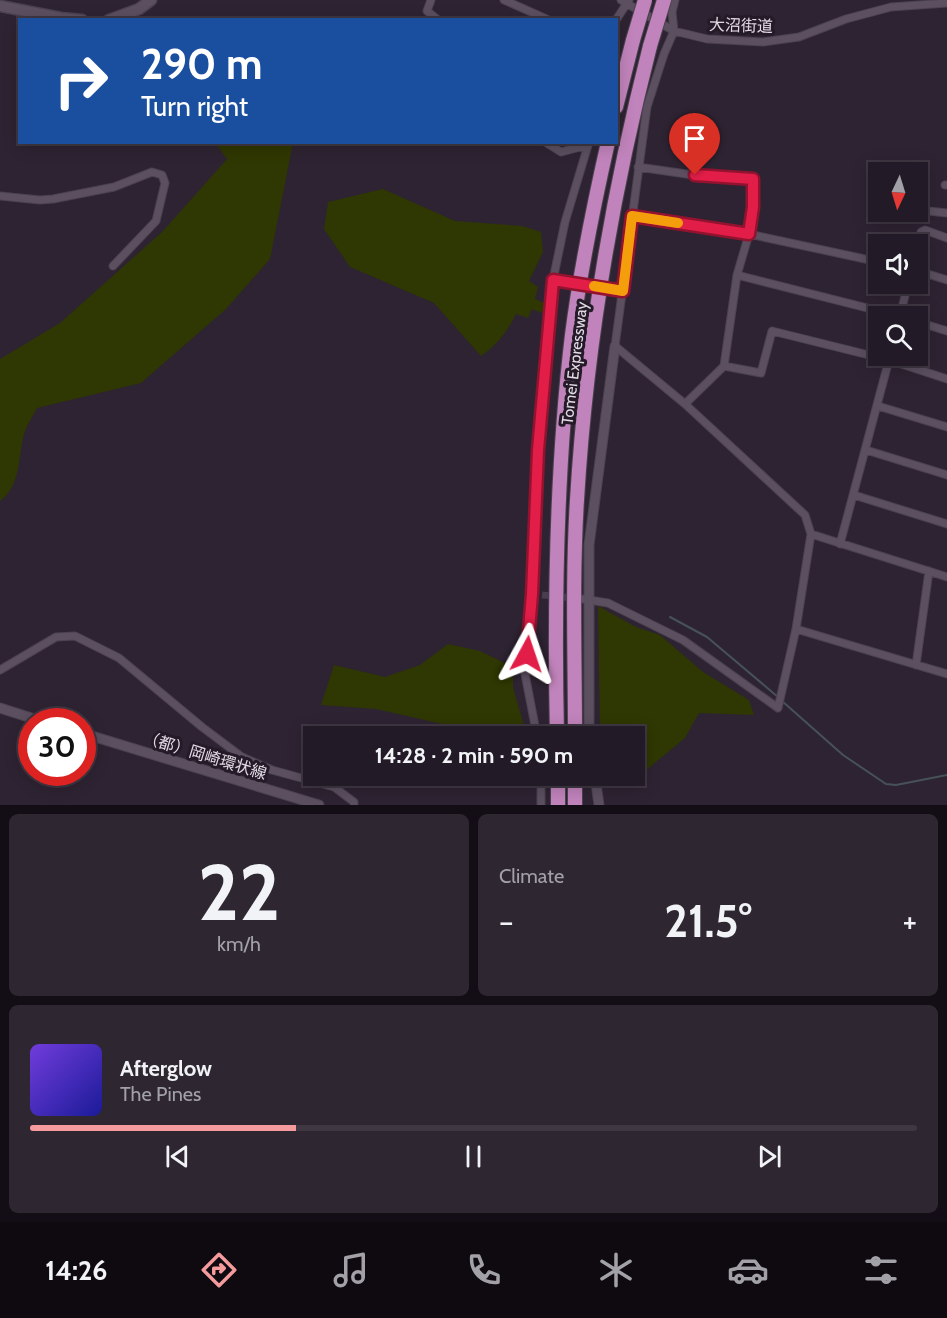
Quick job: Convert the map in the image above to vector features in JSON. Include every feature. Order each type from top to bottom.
[{"type":"highway","points":[[618,98],[645,0]]},
{"type":"highway","name":"Tomei Expressway","points":[[575,726],[576,521],[586,393],[615,196],[650,46],[664,0]]},
{"type":"highway","name":"Tomei Expressway","points":[[557,726],[555,552],[562,438],[572,334],[596,193],[608,144]]},
{"type":"highway","points":[[558,786],[558,805]]},
{"type":"highway","points":[[575,786],[575,805]]},
{"type":"main road","points":[[114,18],[139,9],[151,0]]},
{"type":"main road","points":[[0,6],[61,18]]},
{"type":"street","points":[[431,0],[427,11],[436,18]]},
{"type":"street","points":[[504,0],[544,18]]},
{"type":"street","points":[[589,726],[587,599],[590,544],[647,107],[674,31],[672,12],[675,0]]},
{"type":"street","points":[[617,18],[626,1]]},
{"type":"street","name":"大沼街道","points":[[626,1],[674,31],[707,39],[763,42],[799,37],[846,19],[891,7],[947,3]]},
{"type":"street","points":[[547,144],[561,152],[588,144]]},
{"type":"street","points":[[535,726],[525,674],[532,594],[538,450],[565,222],[588,144]]},
{"type":"street","points":[[638,167],[714,178],[753,179],[753,207],[749,234],[736,275],[724,366],[685,404]]},
{"type":"street","points":[[0,196],[53,199],[114,187],[152,172],[162,175],[165,183],[156,221],[113,266]]},
{"type":"street","points":[[928,211],[947,213]]},
{"type":"street","points":[[632,216],[749,234],[868,260]]},
{"type":"street","points":[[921,234],[925,230],[947,238]]},
{"type":"street","points":[[928,274],[947,280]]},
{"type":"street","points":[[736,275],[868,308]]},
{"type":"street","points":[[557,280],[623,291]]},
{"type":"street","points":[[928,325],[947,331]]},
{"type":"street","points":[[724,366],[761,373],[772,330],[868,353]]},
{"type":"street","points":[[587,599],[608,603],[683,640],[778,708],[796,629],[812,534],[805,515],[685,404],[615,346]]},
{"type":"street","points":[[840,544],[888,366]]},
{"type":"street","points":[[912,366],[947,379]]},
{"type":"street","points":[[878,406],[947,428]]},
{"type":"street","points":[[866,450],[947,475]]},
{"type":"street","points":[[854,495],[947,524]]},
{"type":"street","points":[[812,534],[947,577]]},
{"type":"street","points":[[916,665],[929,571]]},
{"type":"street","points":[[532,594],[542,595]]},
{"type":"street","points":[[796,629],[947,674]]},
{"type":"street","points":[[0,670],[56,637],[75,636],[119,658],[242,757],[272,770],[334,787],[354,802],[354,805]]},
{"type":"street","points":[[0,708],[18,714]]},
{"type":"street","name":"（都）岡崎環状線","points":[[96,737],[319,805]]},
{"type":"street","points":[[541,786],[541,805]]},
{"type":"street","points":[[596,786],[599,805]]},
{"type":"green space","points":[[216,144],[293,144],[270,259],[226,309],[141,383],[37,408],[24,434],[18,470],[12,487],[0,501],[0,359],[60,323],[163,231],[227,159]]},
{"type":"green space","points":[[383,189],[455,221],[522,226],[541,232],[543,252],[529,281],[538,287],[535,299],[546,304],[542,313],[532,309],[528,318],[516,314],[502,337],[481,356],[434,303],[350,267],[324,229],[328,202]]},
{"type":"green space","points":[[598,606],[636,627],[660,635],[703,672],[749,700],[754,715],[699,713],[685,738],[645,771],[645,726],[600,726]]},
{"type":"green space","points":[[448,644],[480,651],[513,667],[513,687],[524,726],[451,726],[376,709],[321,705],[334,665],[385,677],[420,665]]},
{"type":"waterway","points":[[670,617],[707,637],[778,697]]},
{"type":"waterway","points":[[782,701],[843,755],[886,784],[896,785],[947,775]]},
{"type":"tunnel","points":[[542,595],[575,598]]},
{"type":"slow traffic","points":[[594,286],[623,291],[632,216],[678,223]]},
{"type":"route","points":[[527,654],[538,450],[553,280],[623,291],[632,216],[749,234],[753,207],[753,179],[695,175]]}]
